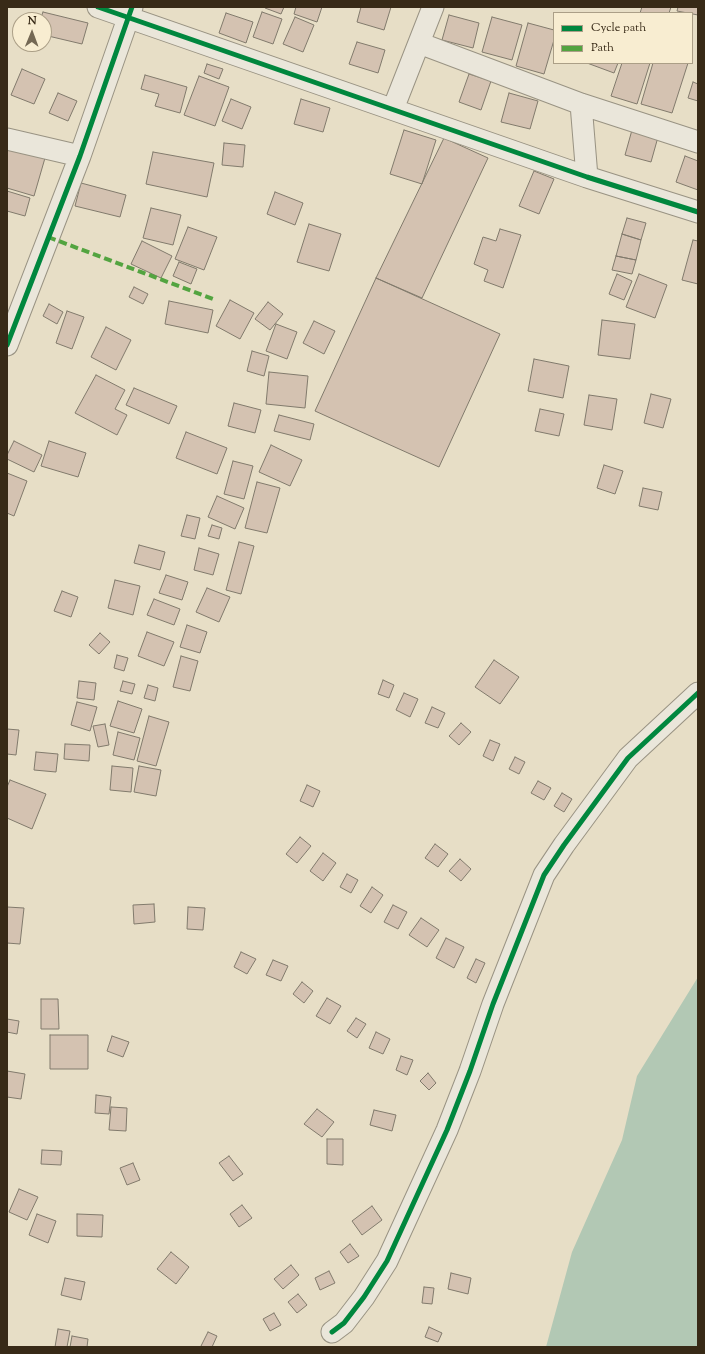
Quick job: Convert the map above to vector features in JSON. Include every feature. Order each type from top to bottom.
[{"type":"street","points":[[98,7],[130,13],[393,109],[587,177],[698,212]]},
{"type":"street","points":[[393,109],[432,7]]},
{"type":"street","points":[[7,345],[80,156],[130,13]]},
{"type":"street","points":[[419,43],[581,104],[698,142]]},
{"type":"street","points":[[581,104],[587,177]]},
{"type":"street","points":[[7,139],[80,156]]},
{"type":"street","points":[[332,1332],[344,1323],[364,1297],[386,1261],[447,1130],[470,1071],[493,1004],[544,875],[564,845],[628,758],[698,693]]},
{"type":"shaded area","points":[[698,977],[698,1347],[546,1347],[572,1252],[622,1140],[637,1076]]},
{"type":"building","points":[[284,7],[281,14],[265,8]]},
{"type":"building","points":[[296,7],[322,7],[317,22],[294,14]]},
{"type":"building","points":[[361,7],[391,7],[384,30],[357,22]]},
{"type":"building","points":[[642,7],[671,7],[669,12],[640,12]]},
{"type":"building","points":[[678,7],[698,7],[698,15],[693,14],[693,12],[677,11]]},
{"type":"building","points":[[262,12],[282,19],[273,44],[253,37]]},
{"type":"building","points":[[226,13],[253,22],[246,43],[219,33]]},
{"type":"building","points":[[52,14],[88,23],[82,44],[52,37]]},
{"type":"building","points":[[449,15],[479,23],[473,48],[442,40]]},
{"type":"building","points":[[295,17],[314,25],[303,52],[283,44]]},
{"type":"building","points":[[492,17],[522,25],[512,60],[482,52]]},
{"type":"building","points":[[528,23],[553,30],[553,43],[544,74],[516,66]]},
{"type":"building","points":[[357,42],[385,50],[378,73],[349,64]]},
{"type":"building","points":[[207,64],[223,69],[219,79],[204,73]]},
{"type":"building","points":[[590,64],[618,64],[614,73]]},
{"type":"building","points":[[622,64],[650,64],[637,104],[611,96]]},
{"type":"building","points":[[653,64],[688,64],[672,113],[641,104]]},
{"type":"building","points":[[22,69],[45,79],[34,104],[11,95]]},
{"type":"building","points":[[469,74],[491,81],[481,110],[459,102]]},
{"type":"building","points":[[145,75],[187,87],[180,113],[155,106],[159,94],[141,89]]},
{"type":"building","points":[[199,76],[229,87],[215,126],[184,115]]},
{"type":"building","points":[[693,82],[698,84],[698,101],[688,98]]},
{"type":"building","points":[[58,93],[77,101],[68,121],[49,113]]},
{"type":"building","points":[[509,93],[538,101],[530,129],[501,122]]},
{"type":"building","points":[[231,99],[251,107],[242,129],[222,121]]},
{"type":"building","points":[[301,99],[330,108],[323,132],[294,124]]},
{"type":"building","points":[[404,130],[436,140],[422,184],[390,174]]},
{"type":"building","points":[[632,130],[658,137],[651,162],[625,155]]},
{"type":"building","points":[[444,138],[488,158],[422,298],[376,278]]},
{"type":"building","points":[[224,143],[245,145],[243,167],[222,165]]},
{"type":"building","points":[[7,147],[45,158],[34,196],[7,188]]},
{"type":"building","points":[[153,152],[214,163],[207,197],[146,184]]},
{"type":"building","points":[[685,156],[698,161],[698,190],[676,182]]},
{"type":"building","points":[[534,171],[554,179],[539,214],[519,206]]},
{"type":"building","points":[[81,183],[126,195],[120,217],[75,206]]},
{"type":"building","points":[[7,191],[30,198],[25,216],[7,211]]},
{"type":"building","points":[[275,192],[303,203],[295,225],[267,214]]},
{"type":"building","points":[[151,208],[181,215],[173,245],[143,238]]},
{"type":"building","points":[[627,218],[646,223],[641,240],[622,234]]},
{"type":"building","points":[[309,224],[341,234],[329,271],[297,262]]},
{"type":"building","points":[[188,227],[217,237],[204,270],[175,259]]},
{"type":"building","points":[[500,229],[521,235],[503,288],[484,281],[488,270],[474,264],[483,237],[496,241]]},
{"type":"building","points":[[622,234],[641,240],[636,260],[616,256]]},
{"type":"building","points":[[693,240],[698,241],[698,284],[682,280]]},
{"type":"building","points":[[142,241],[172,256],[161,278],[131,264]]},
{"type":"building","points":[[616,256],[636,260],[632,274],[612,270]]},
{"type":"building","points":[[179,262],[197,269],[191,284],[173,276]]},
{"type":"building","points":[[617,274],[632,281],[624,300],[609,294]]},
{"type":"building","points":[[639,274],[667,285],[655,318],[626,307]]},
{"type":"building","points":[[376,278],[500,334],[439,467],[315,411]]},
{"type":"building","points":[[134,287],[148,294],[143,304],[129,297]]},
{"type":"building","points":[[230,300],[254,313],[240,339],[216,326]]},
{"type":"building","points":[[169,301],[213,310],[208,333],[165,324]]},
{"type":"building","points":[[268,302],[283,314],[270,330],[255,319]]},
{"type":"building","points":[[49,304],[63,312],[57,324],[43,316]]},
{"type":"building","points":[[67,311],[84,317],[72,349],[56,343]]},
{"type":"building","points":[[602,320],[635,324],[630,359],[598,355]]},
{"type":"building","points":[[314,321],[335,331],[324,354],[303,343]]},
{"type":"building","points":[[276,324],[297,332],[287,359],[266,351]]},
{"type":"building","points":[[106,327],[131,340],[116,370],[91,357]]},
{"type":"building","points":[[252,351],[269,356],[264,376],[247,371]]},
{"type":"building","points":[[534,359],[569,366],[563,398],[528,391]]},
{"type":"building","points":[[269,372],[308,376],[305,408],[266,404]]},
{"type":"building","points":[[96,375],[125,390],[115,409],[127,415],[117,435],[75,413]]},
{"type":"building","points":[[134,388],[177,406],[169,424],[126,405]]},
{"type":"building","points":[[651,394],[671,399],[663,428],[644,423]]},
{"type":"building","points":[[589,395],[617,399],[612,430],[584,425]]},
{"type":"building","points":[[234,403],[261,410],[255,433],[228,426]]},
{"type":"building","points":[[540,409],[564,414],[559,436],[535,431]]},
{"type":"building","points":[[279,415],[314,424],[310,440],[274,431]]},
{"type":"building","points":[[186,432],[227,448],[217,474],[176,458]]},
{"type":"building","points":[[14,441],[42,455],[34,472],[7,459],[7,455]]},
{"type":"building","points":[[49,441],[86,453],[78,477],[41,466]]},
{"type":"building","points":[[271,445],[302,460],[290,486],[259,472]]},
{"type":"building","points":[[233,461],[253,466],[244,499],[224,494]]},
{"type":"building","points":[[604,465],[623,471],[615,494],[597,488]]},
{"type":"building","points":[[7,473],[27,481],[14,516],[7,513]]},
{"type":"building","points":[[257,482],[280,488],[267,533],[245,528]]},
{"type":"building","points":[[643,488],[662,492],[658,510],[639,506]]},
{"type":"building","points":[[217,496],[244,508],[235,529],[208,517]]},
{"type":"building","points":[[187,515],[200,518],[195,539],[181,536]]},
{"type":"building","points":[[212,525],[222,528],[219,539],[208,536]]},
{"type":"building","points":[[239,542],[254,546],[241,594],[226,590]]},
{"type":"building","points":[[139,545],[165,552],[160,570],[134,563]]},
{"type":"building","points":[[199,548],[219,554],[213,575],[194,570]]},
{"type":"building","points":[[166,575],[188,582],[182,600],[159,593]]},
{"type":"building","points":[[115,580],[140,586],[133,615],[108,608]]},
{"type":"building","points":[[207,588],[230,597],[219,622],[196,612]]},
{"type":"building","points":[[62,591],[78,597],[71,617],[54,611]]},
{"type":"building","points":[[154,599],[180,609],[174,625],[147,615]]},
{"type":"building","points":[[187,625],[207,632],[200,653],[180,647]]},
{"type":"building","points":[[147,632],[174,642],[164,666],[138,656]]},
{"type":"building","points":[[100,633],[110,642],[99,654],[89,645]]},
{"type":"building","points":[[117,655],[128,658],[124,671],[114,668]]},
{"type":"building","points":[[181,656],[198,661],[190,691],[173,687]]},
{"type":"building","points":[[494,660],[519,677],[500,704],[475,687]]},
{"type":"building","points":[[383,680],[394,685],[389,698],[378,694]]},
{"type":"building","points":[[79,681],[96,683],[94,700],[77,698]]},
{"type":"building","points":[[123,681],[135,684],[132,694],[120,691]]},
{"type":"building","points":[[148,685],[158,688],[155,701],[144,698]]},
{"type":"building","points":[[404,693],[418,699],[410,717],[396,710]]},
{"type":"building","points":[[118,701],[142,709],[134,733],[110,726]]},
{"type":"building","points":[[77,702],[97,707],[90,731],[71,725]]},
{"type":"building","points":[[432,707],[445,713],[438,728],[425,723]]},
{"type":"building","points":[[149,716],[169,722],[156,766],[137,761]]},
{"type":"building","points":[[461,723],[471,732],[459,745],[449,736]]},
{"type":"building","points":[[105,724],[109,745],[98,747],[93,726]]},
{"type":"building","points":[[7,729],[19,730],[16,755],[7,754]]},
{"type":"building","points":[[118,732],[140,738],[134,760],[113,755]]},
{"type":"building","points":[[490,740],[500,744],[493,761],[483,756]]},
{"type":"building","points":[[65,744],[90,745],[89,761],[64,759]]},
{"type":"building","points":[[36,752],[58,754],[56,772],[34,770]]},
{"type":"building","points":[[515,757],[525,762],[519,774],[509,769]]},
{"type":"building","points":[[112,766],[133,768],[131,792],[110,790]]},
{"type":"building","points":[[139,766],[161,770],[156,796],[134,792]]},
{"type":"building","points":[[10,780],[46,794],[32,829],[7,818],[7,787]]},
{"type":"building","points":[[538,781],[551,788],[544,800],[531,793]]},
{"type":"building","points":[[307,785],[320,791],[313,807],[300,801]]},
{"type":"building","points":[[562,793],[572,799],[564,812],[554,806]]},
{"type":"building","points":[[300,837],[311,846],[297,863],[286,854]]},
{"type":"building","points":[[435,844],[448,854],[438,867],[425,858]]},
{"type":"building","points":[[323,853],[336,863],[323,881],[310,871]]},
{"type":"building","points":[[460,859],[471,869],[461,881],[449,871]]},
{"type":"building","points":[[347,874],[358,880],[351,893],[340,887]]},
{"type":"building","points":[[372,887],[383,895],[371,913],[360,906]]},
{"type":"building","points":[[154,904],[155,922],[134,924],[133,905]]},
{"type":"building","points":[[393,905],[407,912],[398,929],[384,922]]},
{"type":"building","points":[[7,907],[24,908],[20,944],[7,943]]},
{"type":"building","points":[[188,907],[205,908],[203,930],[187,929]]},
{"type":"building","points":[[421,918],[439,930],[427,947],[409,935]]},
{"type":"building","points":[[446,938],[464,947],[454,968],[436,958]]},
{"type":"building","points":[[241,952],[256,959],[247,974],[234,967]]},
{"type":"building","points":[[476,959],[485,963],[476,983],[467,978]]},
{"type":"building","points":[[273,960],[288,966],[281,981],[266,975]]},
{"type":"building","points":[[302,982],[313,991],[304,1003],[293,994]]},
{"type":"building","points":[[327,998],[341,1006],[330,1024],[316,1016]]},
{"type":"building","points":[[41,999],[58,999],[59,1029],[41,1029]]},
{"type":"building","points":[[356,1018],[366,1024],[357,1038],[347,1031]]},
{"type":"building","points":[[7,1019],[19,1021],[17,1034],[7,1032]]},
{"type":"building","points":[[376,1032],[390,1039],[383,1054],[369,1048]]},
{"type":"building","points":[[50,1035],[88,1035],[88,1069],[50,1069]]},
{"type":"building","points":[[112,1036],[129,1042],[123,1057],[107,1051]]},
{"type":"building","points":[[401,1056],[413,1060],[407,1075],[396,1070]]},
{"type":"building","points":[[7,1071],[25,1074],[21,1099],[7,1097]]},
{"type":"building","points":[[428,1073],[436,1083],[429,1090],[420,1081]]},
{"type":"building","points":[[96,1095],[111,1097],[109,1114],[95,1113]]},
{"type":"building","points":[[111,1107],[127,1108],[126,1131],[109,1130]]},
{"type":"building","points":[[317,1109],[334,1122],[322,1137],[304,1124]]},
{"type":"building","points":[[374,1110],[396,1115],[392,1131],[370,1125]]},
{"type":"building","points":[[327,1139],[343,1139],[343,1165],[327,1164]]},
{"type":"building","points":[[42,1150],[62,1151],[61,1165],[41,1164]]},
{"type":"building","points":[[229,1156],[243,1174],[233,1181],[219,1163]]},
{"type":"building","points":[[133,1163],[140,1180],[127,1185],[120,1168]]},
{"type":"building","points":[[19,1189],[38,1197],[27,1220],[9,1212]]},
{"type":"building","points":[[242,1205],[252,1218],[239,1227],[230,1214]]},
{"type":"building","points":[[372,1206],[382,1220],[362,1235],[352,1221]]},
{"type":"building","points":[[37,1214],[56,1221],[48,1243],[29,1235]]},
{"type":"building","points":[[77,1214],[103,1215],[102,1237],[77,1236]]},
{"type":"building","points":[[350,1244],[359,1256],[348,1263],[340,1252]]},
{"type":"building","points":[[171,1252],[189,1267],[176,1284],[157,1269]]},
{"type":"building","points":[[291,1265],[299,1275],[283,1289],[274,1279]]},
{"type":"building","points":[[329,1271],[335,1283],[320,1290],[315,1278]]},
{"type":"building","points":[[451,1273],[471,1278],[468,1294],[448,1289]]},
{"type":"building","points":[[65,1278],[85,1282],[81,1300],[61,1295]]},
{"type":"building","points":[[424,1287],[434,1288],[432,1304],[422,1303]]},
{"type":"building","points":[[298,1294],[307,1305],[297,1313],[288,1302]]},
{"type":"building","points":[[274,1313],[281,1325],[270,1331],[263,1319]]},
{"type":"building","points":[[429,1327],[442,1333],[438,1342],[425,1337]]},
{"type":"building","points":[[58,1329],[70,1331],[67,1347],[55,1347]]},
{"type":"building","points":[[208,1332],[217,1336],[212,1347],[203,1347],[201,1346]]},
{"type":"building","points":[[72,1336],[88,1339],[87,1347],[70,1347]]},
{"type":"marked path","points":[[48,237],[213,299]]},
{"type":"cycle path","points":[[98,7],[587,177],[698,212]]},
{"type":"cycle path","points":[[7,345],[80,156],[132,7]]},
{"type":"cycle path","points":[[332,1332],[344,1323],[364,1297],[387,1261],[447,1130],[470,1071],[493,1004],[544,875],[564,845],[628,758],[698,693]]}]
